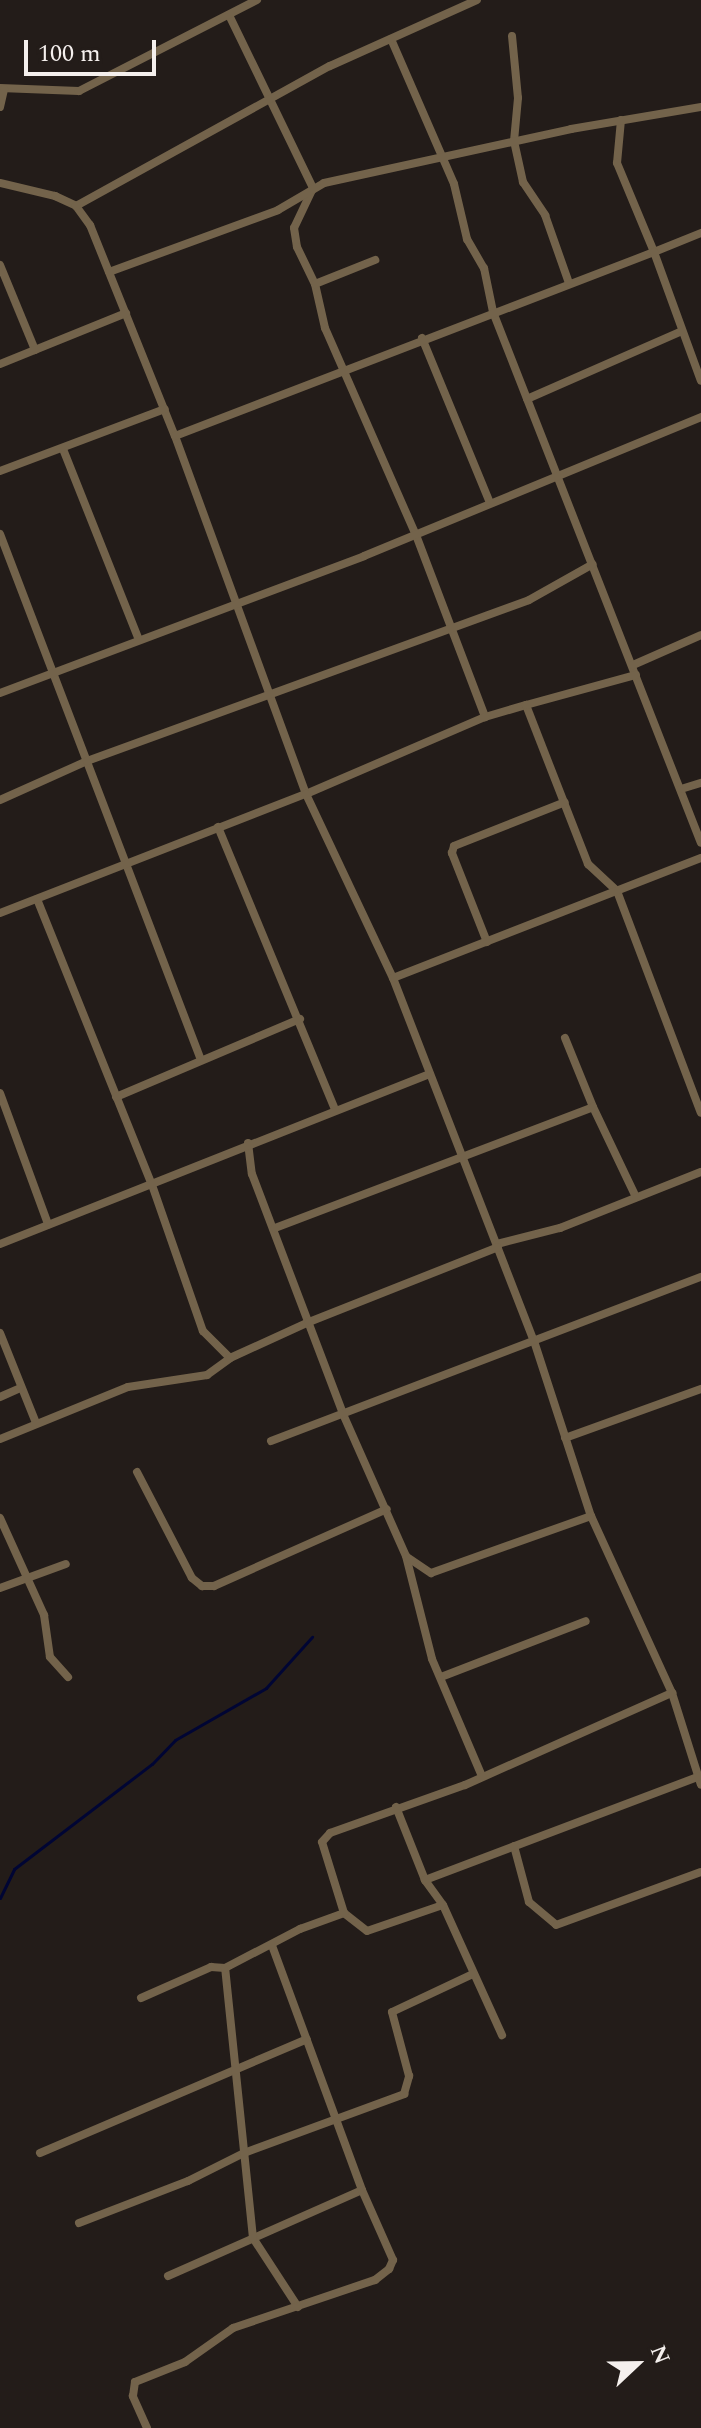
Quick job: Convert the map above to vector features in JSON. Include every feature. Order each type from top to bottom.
[{"type":"street","points":[[0,107],[2,88],[79,91],[257,0]]},
{"type":"street","points":[[76,206],[269,99],[466,2],[477,0]]},
{"type":"street","points":[[229,15],[313,188]]},
{"type":"street","points":[[512,36],[518,98],[514,141],[523,182],[545,215],[569,283]]},
{"type":"street","points":[[391,39],[459,199],[467,239],[484,268],[493,312],[701,843]]},
{"type":"street","points":[[109,272],[278,210],[313,188],[440,156],[701,107]]},
{"type":"street","points":[[621,120],[617,163],[654,252],[701,381]]},
{"type":"street","points":[[0,183],[76,206],[90,225],[165,409],[306,794],[393,978],[498,1246],[534,1341],[591,1516],[672,1693],[699,1781],[425,1880]]},
{"type":"street","points":[[313,188],[294,228],[297,247],[315,284],[320,315],[416,535],[485,717]]},
{"type":"street","points":[[175,436],[344,367],[701,233]]},
{"type":"street","points":[[315,284],[375,260]]},
{"type":"street","points":[[0,265],[35,350]]},
{"type":"street","points":[[0,364],[126,313]]},
{"type":"street","points":[[527,399],[682,331]]},
{"type":"street","points":[[422,338],[490,503]]},
{"type":"street","points":[[0,471],[165,409]]},
{"type":"street","points":[[0,693],[138,637],[235,605],[416,535],[701,417]]},
{"type":"street","points":[[63,449],[138,637]]},
{"type":"street","points":[[0,534],[201,1060]]},
{"type":"street","points":[[0,800],[87,761],[529,600],[593,564]]},
{"type":"street","points":[[0,913],[126,861],[306,794],[485,717],[635,670],[701,635]]},
{"type":"street","points":[[526,705],[588,864],[617,891],[701,1113]]},
{"type":"street","points":[[681,789],[701,783]]},
{"type":"street","points":[[487,942],[452,853],[454,846],[565,802]]},
{"type":"street","points":[[218,827],[335,1109]]},
{"type":"street","points":[[393,978],[701,858]]},
{"type":"street","points":[[37,899],[151,1182],[203,1331],[230,1358]]},
{"type":"street","points":[[116,1097],[300,1019]]},
{"type":"street","points":[[565,1038],[593,1107],[636,1197]]},
{"type":"street","points":[[0,1244],[248,1143],[430,1074]]},
{"type":"street","points":[[0,1093],[48,1224]]},
{"type":"street","points":[[275,1228],[593,1107]]},
{"type":"street","points":[[248,1143],[252,1174],[343,1414],[406,1556],[441,1677],[482,1776]]},
{"type":"street","points":[[0,1439],[128,1387],[207,1375],[230,1358],[309,1322],[498,1246],[560,1228],[701,1172]]},
{"type":"street","points":[[271,1441],[701,1277]]},
{"type":"street","points":[[0,1333],[36,1423]]},
{"type":"street","points":[[0,1397],[20,1388]]},
{"type":"street","points":[[565,1438],[701,1389]]},
{"type":"street","points":[[137,1472],[192,1578],[202,1586],[214,1586],[387,1509]]},
{"type":"street","points":[[406,1556],[431,1573],[591,1516]]},
{"type":"street","points":[[0,1518],[46,1622],[50,1657],[68,1677]]},
{"type":"street","points":[[0,1588],[66,1564]]},
{"type":"street","points":[[441,1677],[586,1621]]},
{"type":"street","points":[[443,1905],[367,1931],[344,1913],[335,1895],[324,1837],[482,1776],[672,1693]]},
{"type":"street","points":[[396,1807],[425,1880],[443,1905],[502,2035]]},
{"type":"street","points":[[514,1846],[529,1902],[556,1925],[701,1872]]},
{"type":"street","points":[[141,1998],[211,1967],[225,1968],[344,1913]]},
{"type":"street","points":[[147,2428],[133,2396],[135,2382],[185,2362],[233,2328],[375,2280],[389,2269],[393,2260],[362,2190],[272,1945]]},
{"type":"street","points":[[225,1968],[253,2238],[298,2307]]},
{"type":"street","points":[[79,2223],[188,2181],[244,2153],[404,2094],[409,2086],[393,2021],[396,2006],[473,1974]]},
{"type":"street","points":[[40,2153],[307,2039]]},
{"type":"street","points":[[168,2276],[362,2190]]},
{"type":"waterway","points":[[0,1898],[14,1869],[152,1764],[175,1740],[266,1688],[312,1637]]}]
